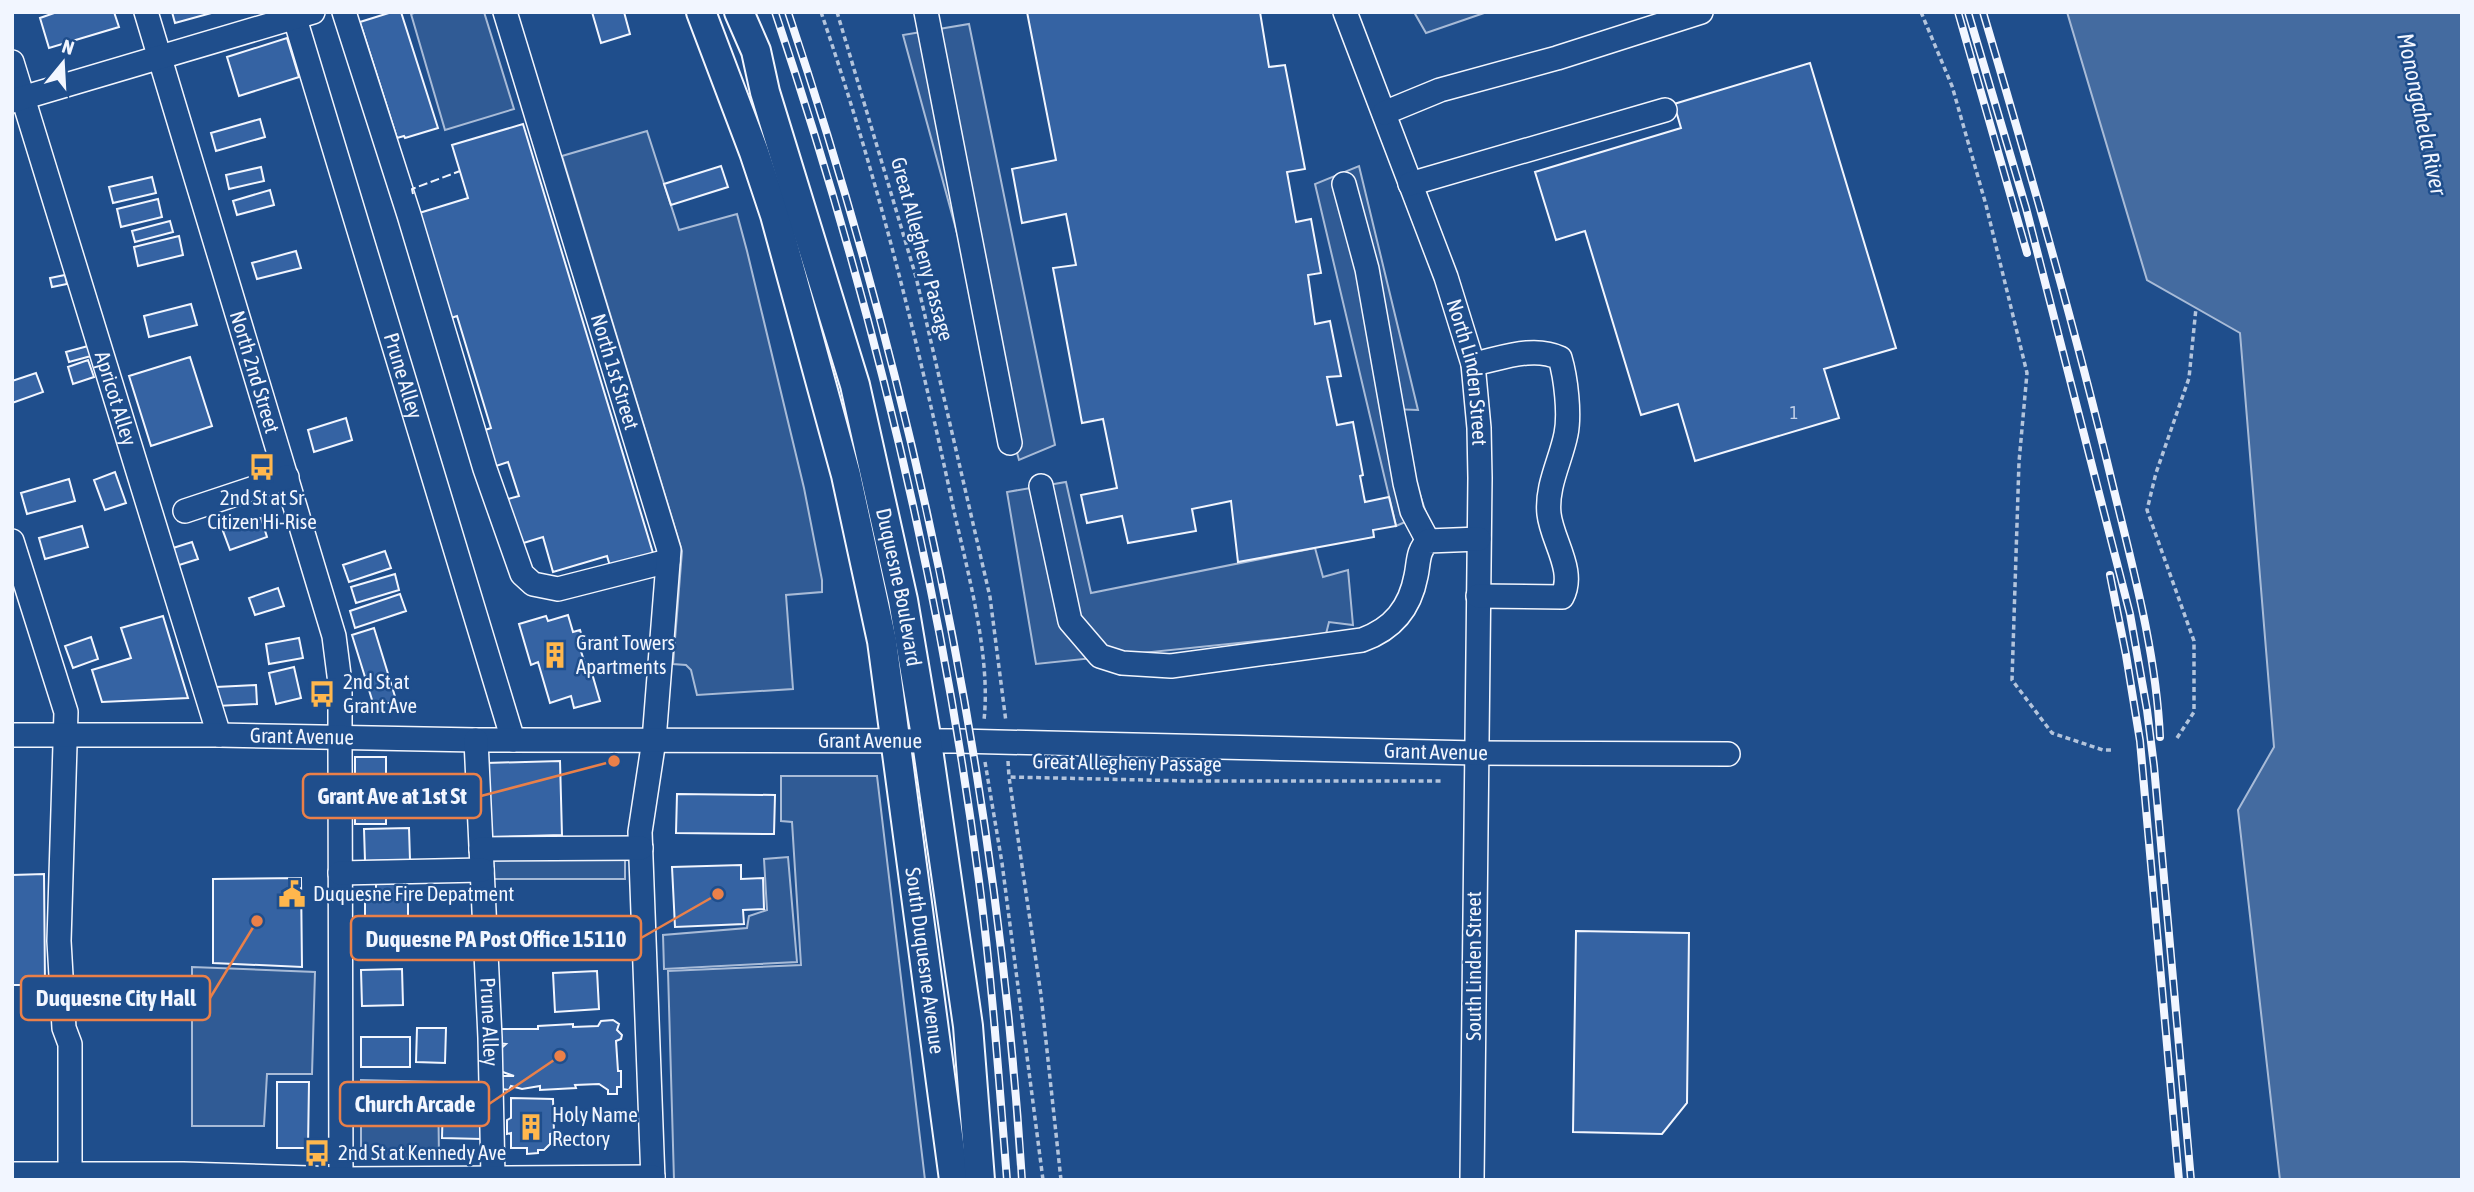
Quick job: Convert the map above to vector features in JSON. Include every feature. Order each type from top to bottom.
[{"type":"main road","name":"Duquesne Boulevard","points":[[701,12],[775,215],[845,475],[882,641],[897,743]]},
{"type":"main road","name":"Duquesne Boulevard","points":[[742,12],[855,385],[903,600],[928,742],[968,1026],[980,1180]]},
{"type":"main road","points":[[732,92],[748,79],[756,51]]},
{"type":"main road","name":"South Duquesne Avenue","points":[[897,743],[906,829],[954,1180]]},
{"type":"street","name":"North 2nd Street","points":[[146,12],[334,636],[340,683],[341,1179]]},
{"type":"street","points":[[344,12],[406,203],[481,456],[523,574],[527,580],[541,587],[558,589],[668,561]]},
{"type":"street","name":"North 1st Street","points":[[505,12],[669,550],[654,740],[640,832],[653,1178]]},
{"type":"street","points":[[926,12],[1010,443]]},
{"type":"street","points":[[1384,113],[1440,90],[1557,58],[1701,12]]},
{"type":"street","points":[[18,99],[300,14]]},
{"type":"street","name":"Prune Alley","points":[[300,14],[513,740]]},
{"type":"street","name":"North Linden Street","points":[[1353,15],[1384,113],[1450,288],[1472,364],[1479,428],[1476,753]]},
{"type":"street","name":"Apricot Alley","points":[[12,62],[18,99],[219,735]]},
{"type":"street","points":[[1410,184],[1665,110]]},
{"type":"street","points":[[1344,184],[1367,269],[1405,483],[1412,512],[1428,541]]},
{"type":"street","points":[[1472,364],[1535,352],[1549,353],[1560,358],[1564,371],[1567,432],[1549,494],[1549,514],[1565,567],[1567,587],[1562,597],[1478,596]]},
{"type":"street","points":[[185,511],[287,477]]},
{"type":"street","points":[[1041,486],[1070,621],[1100,656],[1122,663],[1171,666],[1362,640],[1377,635],[1401,612],[1411,598],[1422,546],[1428,541],[1479,539]]},
{"type":"street","points":[[12,541],[65,712],[59,941],[64,1028],[70,1045],[70,1173]]},
{"type":"street","name":"Grant Avenue","points":[[12,734],[476,740],[982,742],[1476,753],[1728,754]]},
{"type":"street","name":"Prune Alley","points":[[476,740],[490,1038],[493,1177]]},
{"type":"street","name":"South Linden Street","points":[[1472,1180],[1476,753]]},
{"type":"street","points":[[340,873],[482,859],[641,848]]},
{"type":"street","points":[[12,1174],[341,1179],[653,1178]]},
{"type":"path","points":[[821,12],[886,219],[975,608],[987,696],[982,742],[1002,863],[1043,1180]]},
{"type":"path","name":"Great Allegheny Passage","points":[[837,12],[916,277],[990,597],[1005,702]]},
{"type":"path","points":[[1920,12],[1952,86],[1986,205],[2027,373],[2019,462],[2012,680],[2052,733],[2103,750],[2113,750]]},
{"type":"path","points":[[2177,738],[2194,712],[2194,641],[2147,510],[2155,473],[2189,378],[2196,308]]},
{"type":"path","name":"Great Allegheny Passage","points":[[1061,1180],[1041,995],[1009,777],[1191,781],[1441,781]]},
{"type":"shaded area","points":[[484,12],[514,109],[445,130],[411,14]]},
{"type":"shaded area","points":[[1414,12],[1487,12],[1426,33]]},
{"type":"shaded area","points":[[969,24],[1055,445],[1019,460],[903,35]]},
{"type":"shaded area","points":[[647,131],[679,230],[737,214],[747,251],[804,488],[822,580],[822,592],[786,595],[793,689],[697,695],[691,670],[686,665],[673,664],[682,551],[562,156]]},
{"type":"shaded area","points":[[1359,166],[1418,410],[1392,409],[1426,513],[1396,526],[1315,184]]},
{"type":"shaded area","points":[[1066,482],[1091,593],[1315,548],[1323,577],[1348,570],[1353,625],[1329,622],[1326,634],[1036,664],[1007,492]]},
{"type":"shaded area","points":[[781,776],[877,776],[925,1180],[674,1180],[668,971],[801,965],[792,822],[781,821]]},
{"type":"shaded area","points":[[625,854],[625,879],[486,879],[486,855]]},
{"type":"shaded area","points":[[788,857],[797,962],[664,969],[663,935],[747,928],[749,916],[767,910],[764,859]]},
{"type":"shaded area","points":[[192,967],[315,972],[312,1074],[267,1074],[264,1126],[192,1126]]},
{"type":"shaded area","points":[[361,1080],[438,1082],[439,1158],[361,1158]]},
{"type":"water","name":"Monongahela River","points":[[2067,12],[2462,12],[2462,1180],[2280,1180],[2238,810],[2274,747],[2240,333],[2147,280]]},
{"type":"building","points":[[57,12],[114,12],[119,27],[49,48],[40,18]]},
{"type":"building","points":[[172,12],[215,12],[175,23]]},
{"type":"building","points":[[392,12],[401,12],[438,128],[405,138],[397,138],[360,22]]},
{"type":"building","points":[[592,12],[624,12],[630,34],[601,43]]},
{"type":"building","points":[[1027,12],[1260,12],[1269,67],[1285,65],[1305,169],[1287,172],[1296,222],[1311,219],[1321,273],[1308,275],[1315,324],[1330,321],[1341,376],[1327,377],[1337,425],[1353,422],[1365,502],[1389,497],[1396,526],[1373,530],[1374,537],[1238,562],[1231,501],[1192,509],[1196,531],[1128,543],[1122,516],[1087,523],[1081,495],[1117,488],[1103,419],[1082,423],[1053,268],[1076,265],[1066,214],[1022,223],[1012,169],[1056,160]]},
{"type":"building","points":[[287,38],[299,77],[239,96],[227,57]]},
{"type":"building","points":[[1810,63],[1896,348],[1824,369],[1839,418],[1695,461],[1678,404],[1641,415],[1585,231],[1556,240],[1535,172],[1681,128],[1674,104]]},
{"type":"building","points":[[260,119],[265,137],[216,151],[211,133]]},
{"type":"building","points":[[523,124],[653,553],[610,566],[607,556],[553,572],[543,537],[517,545],[504,500],[519,496],[508,462],[493,467],[482,431],[491,428],[457,316],[448,319],[416,214],[468,198],[452,145]]},
{"type":"building","points":[[721,166],[728,187],[671,205],[664,184]]},
{"type":"building","points":[[261,167],[264,181],[229,189],[226,175]]},
{"type":"building","points":[[152,177],[156,193],[113,203],[109,187]]},
{"type":"building","points":[[270,190],[274,205],[237,215],[233,201]]},
{"type":"building","points":[[158,199],[162,217],[121,227],[117,209]]},
{"type":"building","points":[[170,221],[173,232],[135,242],[132,231]]},
{"type":"building","points":[[179,236],[183,255],[138,266],[134,247]]},
{"type":"building","points":[[296,251],[301,268],[257,279],[252,263]]},
{"type":"building","points":[[65,275],[67,284],[52,287],[50,278]]},
{"type":"building","points":[[191,304],[197,325],[149,337],[144,316]]},
{"type":"building","points":[[88,346],[91,356],[69,362],[66,352]]},
{"type":"building","points":[[190,357],[212,426],[151,446],[129,376]]},
{"type":"building","points":[[88,360],[94,377],[73,384],[68,367]]},
{"type":"building","points":[[36,373],[43,392],[12,403],[12,381]]},
{"type":"building","points":[[346,418],[352,440],[314,452],[308,430]]},
{"type":"building","points":[[115,472],[126,503],[105,510],[94,480]]},
{"type":"building","points":[[69,479],[75,501],[27,514],[21,493]]},
{"type":"building","points":[[261,518],[267,537],[230,550],[223,531]]},
{"type":"building","points":[[82,526],[88,547],[45,559],[39,538]]},
{"type":"building","points":[[192,542],[198,559],[176,566],[170,549]]},
{"type":"building","points":[[385,551],[391,568],[349,582],[343,565]]},
{"type":"building","points":[[395,574],[399,590],[356,603],[351,587]]},
{"type":"building","points":[[278,588],[284,606],[255,615],[249,598]]},
{"type":"building","points":[[400,594],[406,611],[355,628],[350,611]]},
{"type":"building","name":"Grant Towers Apartments","points":[[568,615],[573,632],[580,630],[585,646],[580,648],[585,664],[589,663],[600,701],[574,708],[571,696],[550,703],[538,662],[531,665],[519,624],[546,616],[548,621]]},
{"type":"building","points":[[163,616],[188,698],[102,702],[92,670],[131,658],[121,628]]},
{"type":"building","points":[[374,628],[397,703],[373,703],[352,635]]},
{"type":"building","points":[[91,637],[98,659],[73,668],[65,646]]},
{"type":"building","points":[[299,638],[303,658],[269,664],[266,644]]},
{"type":"building","points":[[294,667],[301,698],[276,704],[269,673]]},
{"type":"building","points":[[256,685],[257,704],[217,706],[216,687]]},
{"type":"building","points":[[355,757],[386,757],[386,824],[355,824]]},
{"type":"building","points":[[560,761],[562,835],[488,837],[486,763]]},
{"type":"building","points":[[677,794],[775,795],[774,834],[676,833]]},
{"type":"building","points":[[409,828],[410,860],[365,861],[364,829]]},
{"type":"building","points":[[741,865],[741,879],[763,878],[764,909],[743,910],[744,924],[675,927],[672,867]]},
{"type":"building","points":[[44,874],[45,985],[12,985],[12,875]]},
{"type":"building","points":[[301,878],[302,967],[213,963],[213,879]]},
{"type":"building","points":[[397,883],[397,895],[408,895],[408,918],[365,919],[365,896],[376,896],[376,884]]},
{"type":"building","points":[[1576,931],[1689,933],[1687,1103],[1662,1134],[1573,1132]]},
{"type":"building","points":[[402,969],[403,1005],[362,1006],[361,970]]},
{"type":"building","points":[[597,971],[599,1009],[555,1012],[553,973]]},
{"type":"building","points":[[613,1020],[619,1024],[617,1030],[622,1035],[621,1039],[616,1041],[618,1071],[621,1071],[621,1087],[617,1087],[617,1094],[608,1094],[608,1090],[599,1084],[540,1090],[540,1086],[522,1089],[511,1086],[509,1090],[502,1089],[499,1076],[514,1076],[500,1071],[498,1051],[506,1044],[497,1043],[496,1029],[538,1029],[538,1026],[573,1024],[573,1027],[598,1026],[601,1021]]},
{"type":"building","points":[[417,1028],[446,1028],[445,1063],[416,1062]]},
{"type":"building","points":[[361,1037],[410,1037],[410,1067],[361,1067]]},
{"type":"building","points":[[277,1082],[309,1082],[308,1148],[277,1148]]},
{"type":"building","points":[[443,1098],[482,1099],[482,1139],[442,1138]]},
{"type":"building","name":"Holy Name Rectory","points":[[511,1098],[553,1099],[554,1133],[550,1134],[550,1144],[544,1150],[527,1154],[527,1148],[511,1148],[511,1133],[507,1134],[507,1120],[511,1118]]},
{"type":"railway","points":[[775,12],[842,225],[871,333],[923,551],[963,771],[979,881],[1007,1180]]},
{"type":"railway","points":[[788,12],[833,154],[874,298],[911,443],[943,588],[993,883],[1010,1031],[1022,1180]]},
{"type":"railway","points":[[1958,12],[2027,253]]},
{"type":"railway","points":[[1968,12],[2026,208],[2130,614],[2154,766],[2191,1180]]},
{"type":"railway","points":[[1983,12],[2067,305],[2127,545],[2154,673],[2160,737]]},
{"type":"railway","points":[[2110,575],[2140,741],[2179,1180]]},
{"type":"fence","points":[[413,194],[412,189],[460,171]]},
{"type":"place","name":"2nd St at Sr Citizen Hi-Rise","points":[[262,467]]},
{"type":"place","name":"Grant Towers Apartments","points":[[555,655]]},
{"type":"place","name":"2nd St at Grant Ave","points":[[322,694]]},
{"type":"place","name":"Grant Ave at 1st St","points":[[614,761]]},
{"type":"place","name":"Duquesne Fire Depatment","points":[[292,894]]},
{"type":"place","name":"Duquesne PA Post Office 15110","points":[[718,894]]},
{"type":"place","name":"Duquesne City Hall","points":[[257,921]]},
{"type":"place","name":"Church Arcade","points":[[560,1056]]},
{"type":"place","name":"Holy Name Rectory","points":[[531,1127]]},
{"type":"place","name":"2nd St at Kennedy Ave","points":[[317,1153]]}]
